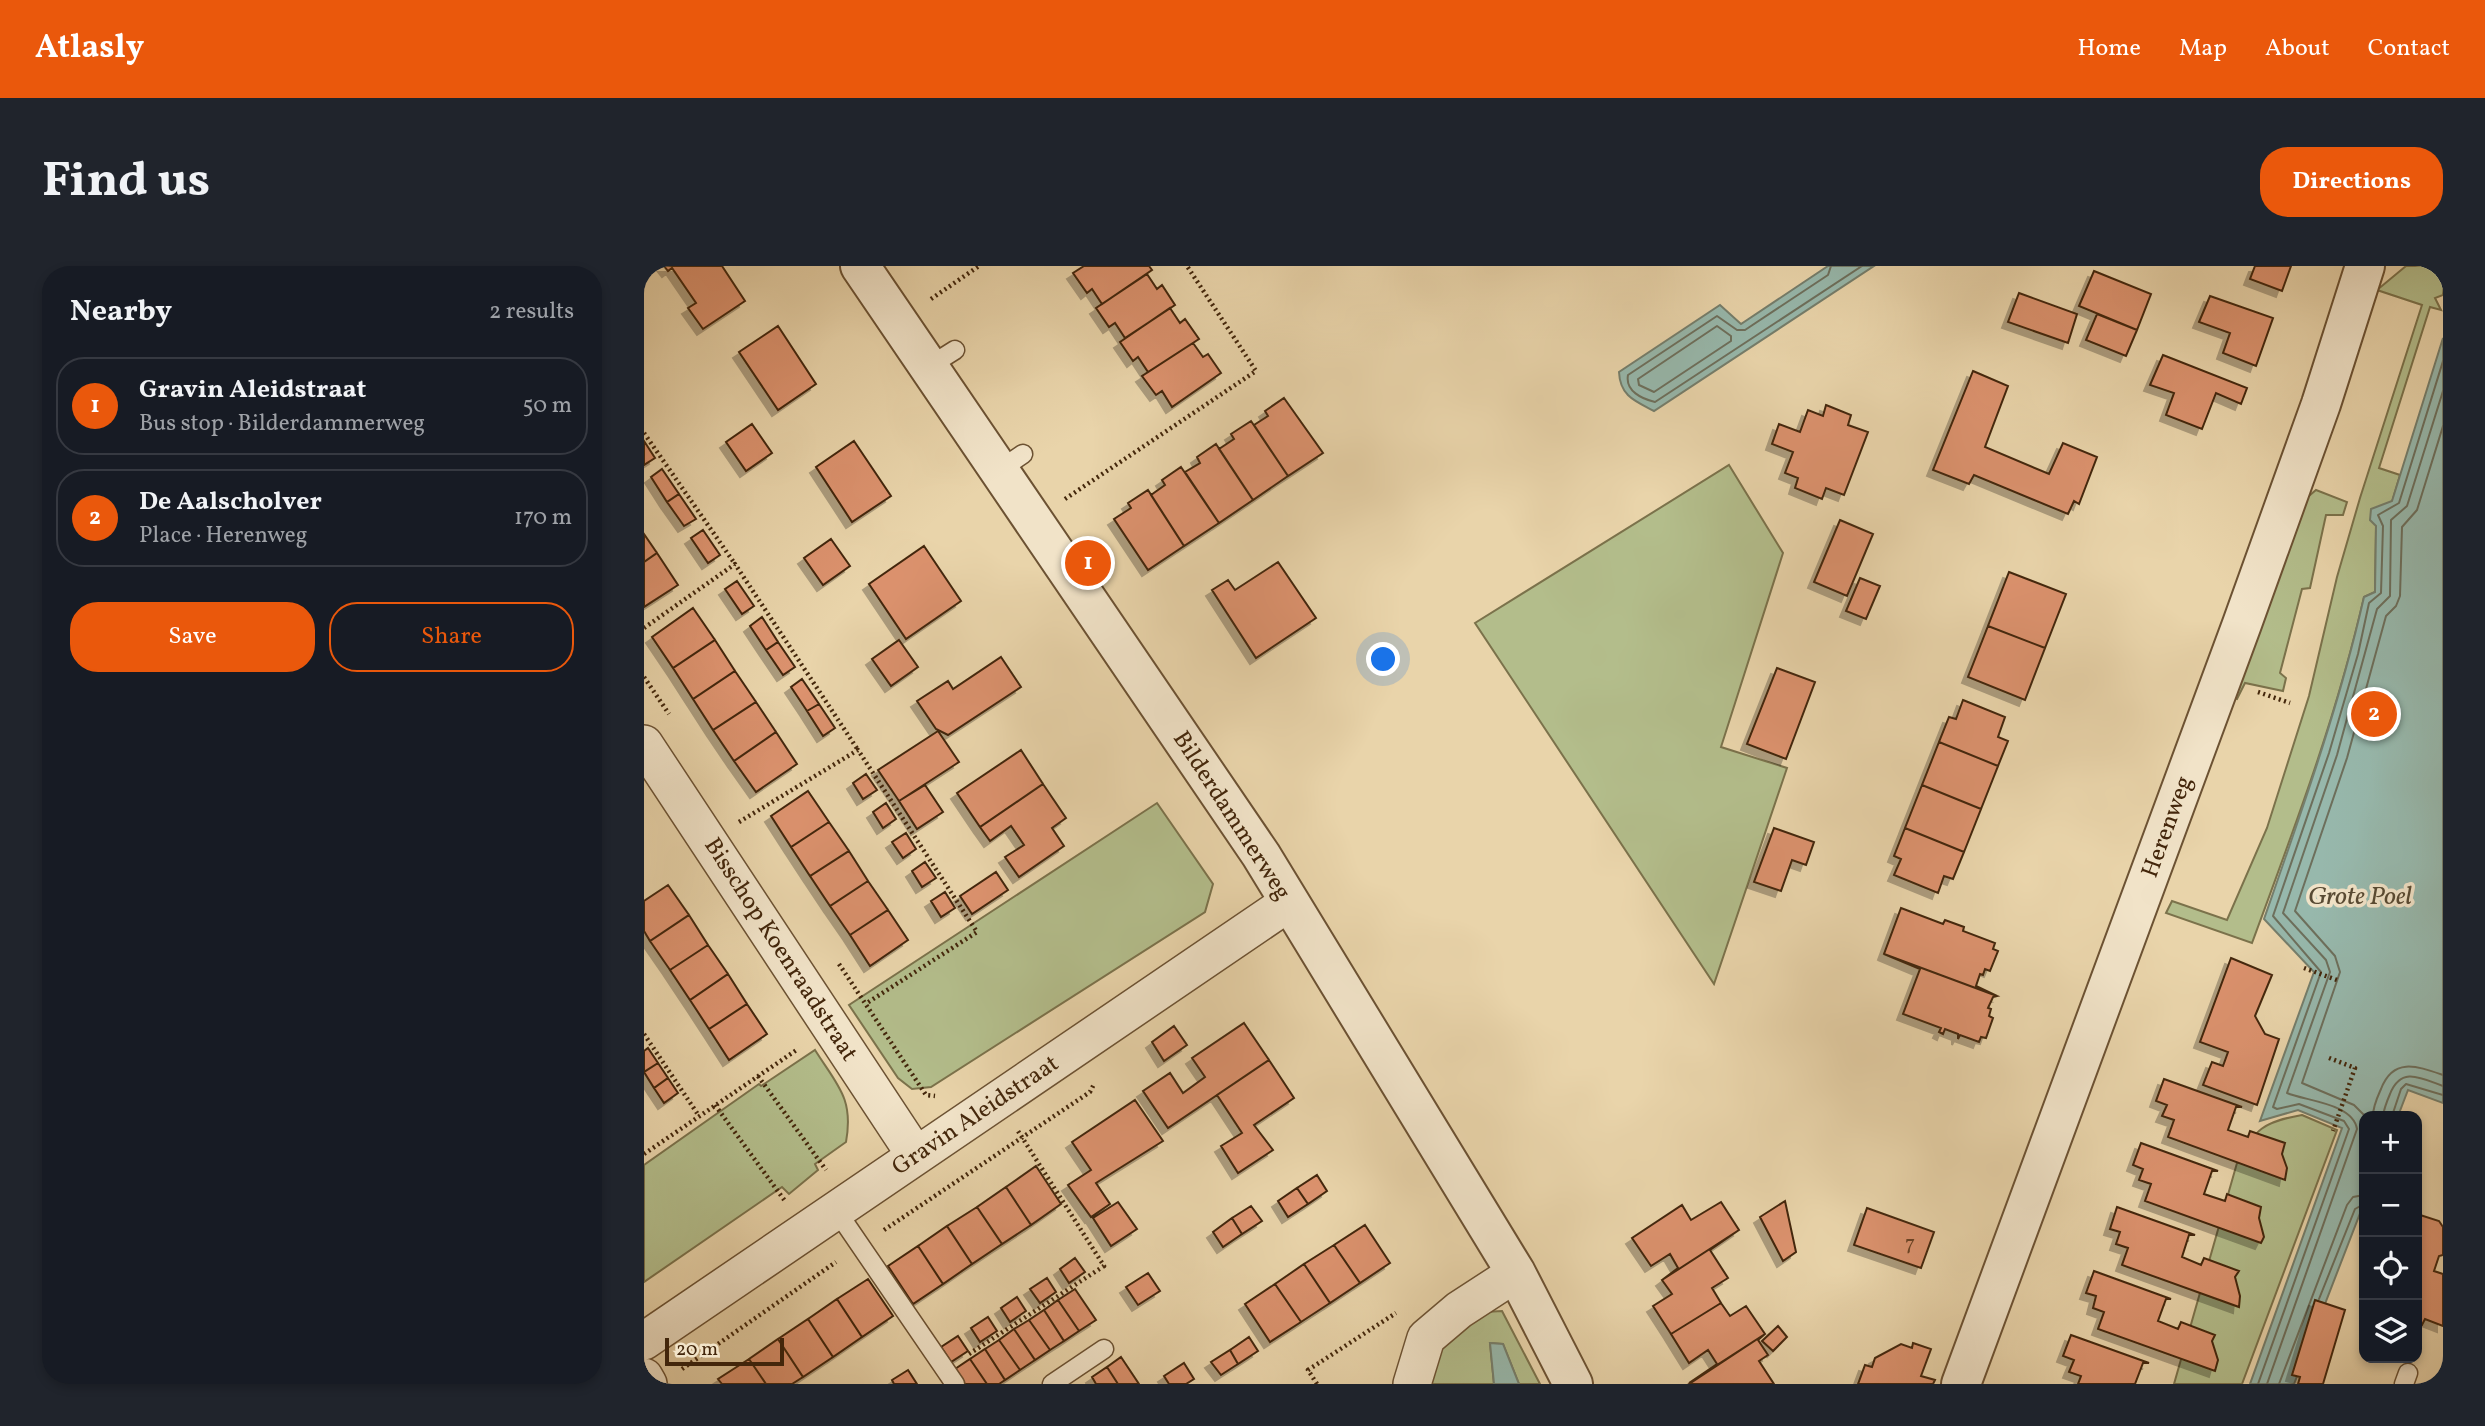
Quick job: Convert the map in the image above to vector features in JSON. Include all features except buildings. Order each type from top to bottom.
[{"type":"street","name":"Bilderdammerweg","points":[[860,266],[941,359],[1011,462],[1261,855],[1516,1273],[1573,1384]]},
{"type":"street","name":"Herenweg","points":[[1961,1384],[2242,624],[2321,404],[2365,266]]},
{"type":"street","name":"Bisschop Koenraadstraat","points":[[644,744],[916,1156]]},
{"type":"street","name":"Gravin Aleidstraat","points":[[644,1341],[1289,903]]},
{"type":"street","points":[[1412,1384],[1426,1338],[1460,1310],[1516,1273]]},
{"type":"street","points":[[644,1377],[648,1384]]},
{"type":"lane","points":[[843,1206],[950,1377]]},
{"type":"lane","points":[[1052,1384],[1104,1349]]},
{"type":"path","points":[[923,304],[979,266]]},
{"type":"path","points":[[1062,502],[1256,371],[1187,266]]},
{"type":"path","points":[[644,433],[977,932],[866,1003],[644,1154]]},
{"type":"path","points":[[644,628],[734,565]]},
{"type":"path","points":[[644,677],[674,721]]},
{"type":"path","points":[[2247,688],[2290,703]]},
{"type":"path","points":[[708,841],[858,750]]},
{"type":"path","points":[[734,810],[749,833]]},
{"type":"path","points":[[835,958],[926,1095],[938,1096]]},
{"type":"path","points":[[2304,968],[2337,980]]},
{"type":"path","points":[[644,1034],[699,1116]]},
{"type":"path","points":[[2329,1058],[2355,1068],[2333,1131]]},
{"type":"path","points":[[758,1076],[843,1206]]},
{"type":"path","points":[[950,1377],[1104,1266],[998,1101]]},
{"type":"path","points":[[715,1105],[806,1231]]},
{"type":"path","points":[[1317,1384],[1308,1370],[1406,1306]]},
{"type":"green space","points":[[2406,266],[2443,266],[2443,295],[2435,298],[2441,310],[2430,307],[2379,468],[2400,475],[2392,502],[2376,526],[2375,592],[2364,597],[2328,729],[2252,943],[2166,913],[2172,901],[2227,920],[2267,828],[2309,696],[2337,577],[2360,498],[2422,305],[2377,290]]},
{"type":"green space","points":[[1729,465],[1783,553],[1721,747],[1787,768],[1714,984],[1475,623]]},
{"type":"green space","points":[[2316,490],[2347,502],[2343,515],[2326,515],[2310,588],[2302,589],[2280,673],[2286,678],[2283,691],[2245,683],[2237,699],[2232,697],[2303,501]]},
{"type":"green space","points":[[1157,803],[1213,884],[1205,912],[931,1087],[912,1089],[898,1078],[849,1005]]},
{"type":"green space","points":[[815,1050],[837,1083],[846,1103],[846,1142],[815,1164],[818,1170],[789,1194],[782,1187],[644,1282],[644,1165],[759,1084],[761,1086]]},
{"type":"green space","points":[[2302,1115],[2337,1130],[2242,1384],[2174,1384],[2237,1163],[2249,1142],[2262,1128]]},
{"type":"green space","points":[[1502,1311],[1540,1384],[1519,1384],[1503,1344],[1490,1343],[1494,1384],[1426,1384],[1435,1355],[1447,1342],[1485,1312]]},
{"type":"water","points":[[1828,266],[1874,266],[1654,411],[1635,401],[1622,387],[1619,372],[1720,305],[1741,324]]},
{"type":"water","name":"Grote Poel","points":[[2443,338],[2443,1103],[2408,1090],[2400,1111],[2359,1111],[2359,1216],[2294,1384],[2250,1384],[2342,1128],[2298,1110],[2260,1121],[2314,972],[2264,919],[2331,719],[2364,597],[2375,592],[2376,526],[2370,520],[2371,509],[2392,501]]},
{"type":"water","points":[[1490,1343],[1503,1344],[1519,1384],[1494,1384]]},
{"type":"place","name":"Gravin Aleidstraat","points":[[1088,563]]},
{"type":"place","name":"De Aalscholver","points":[[2374,714]]}]
